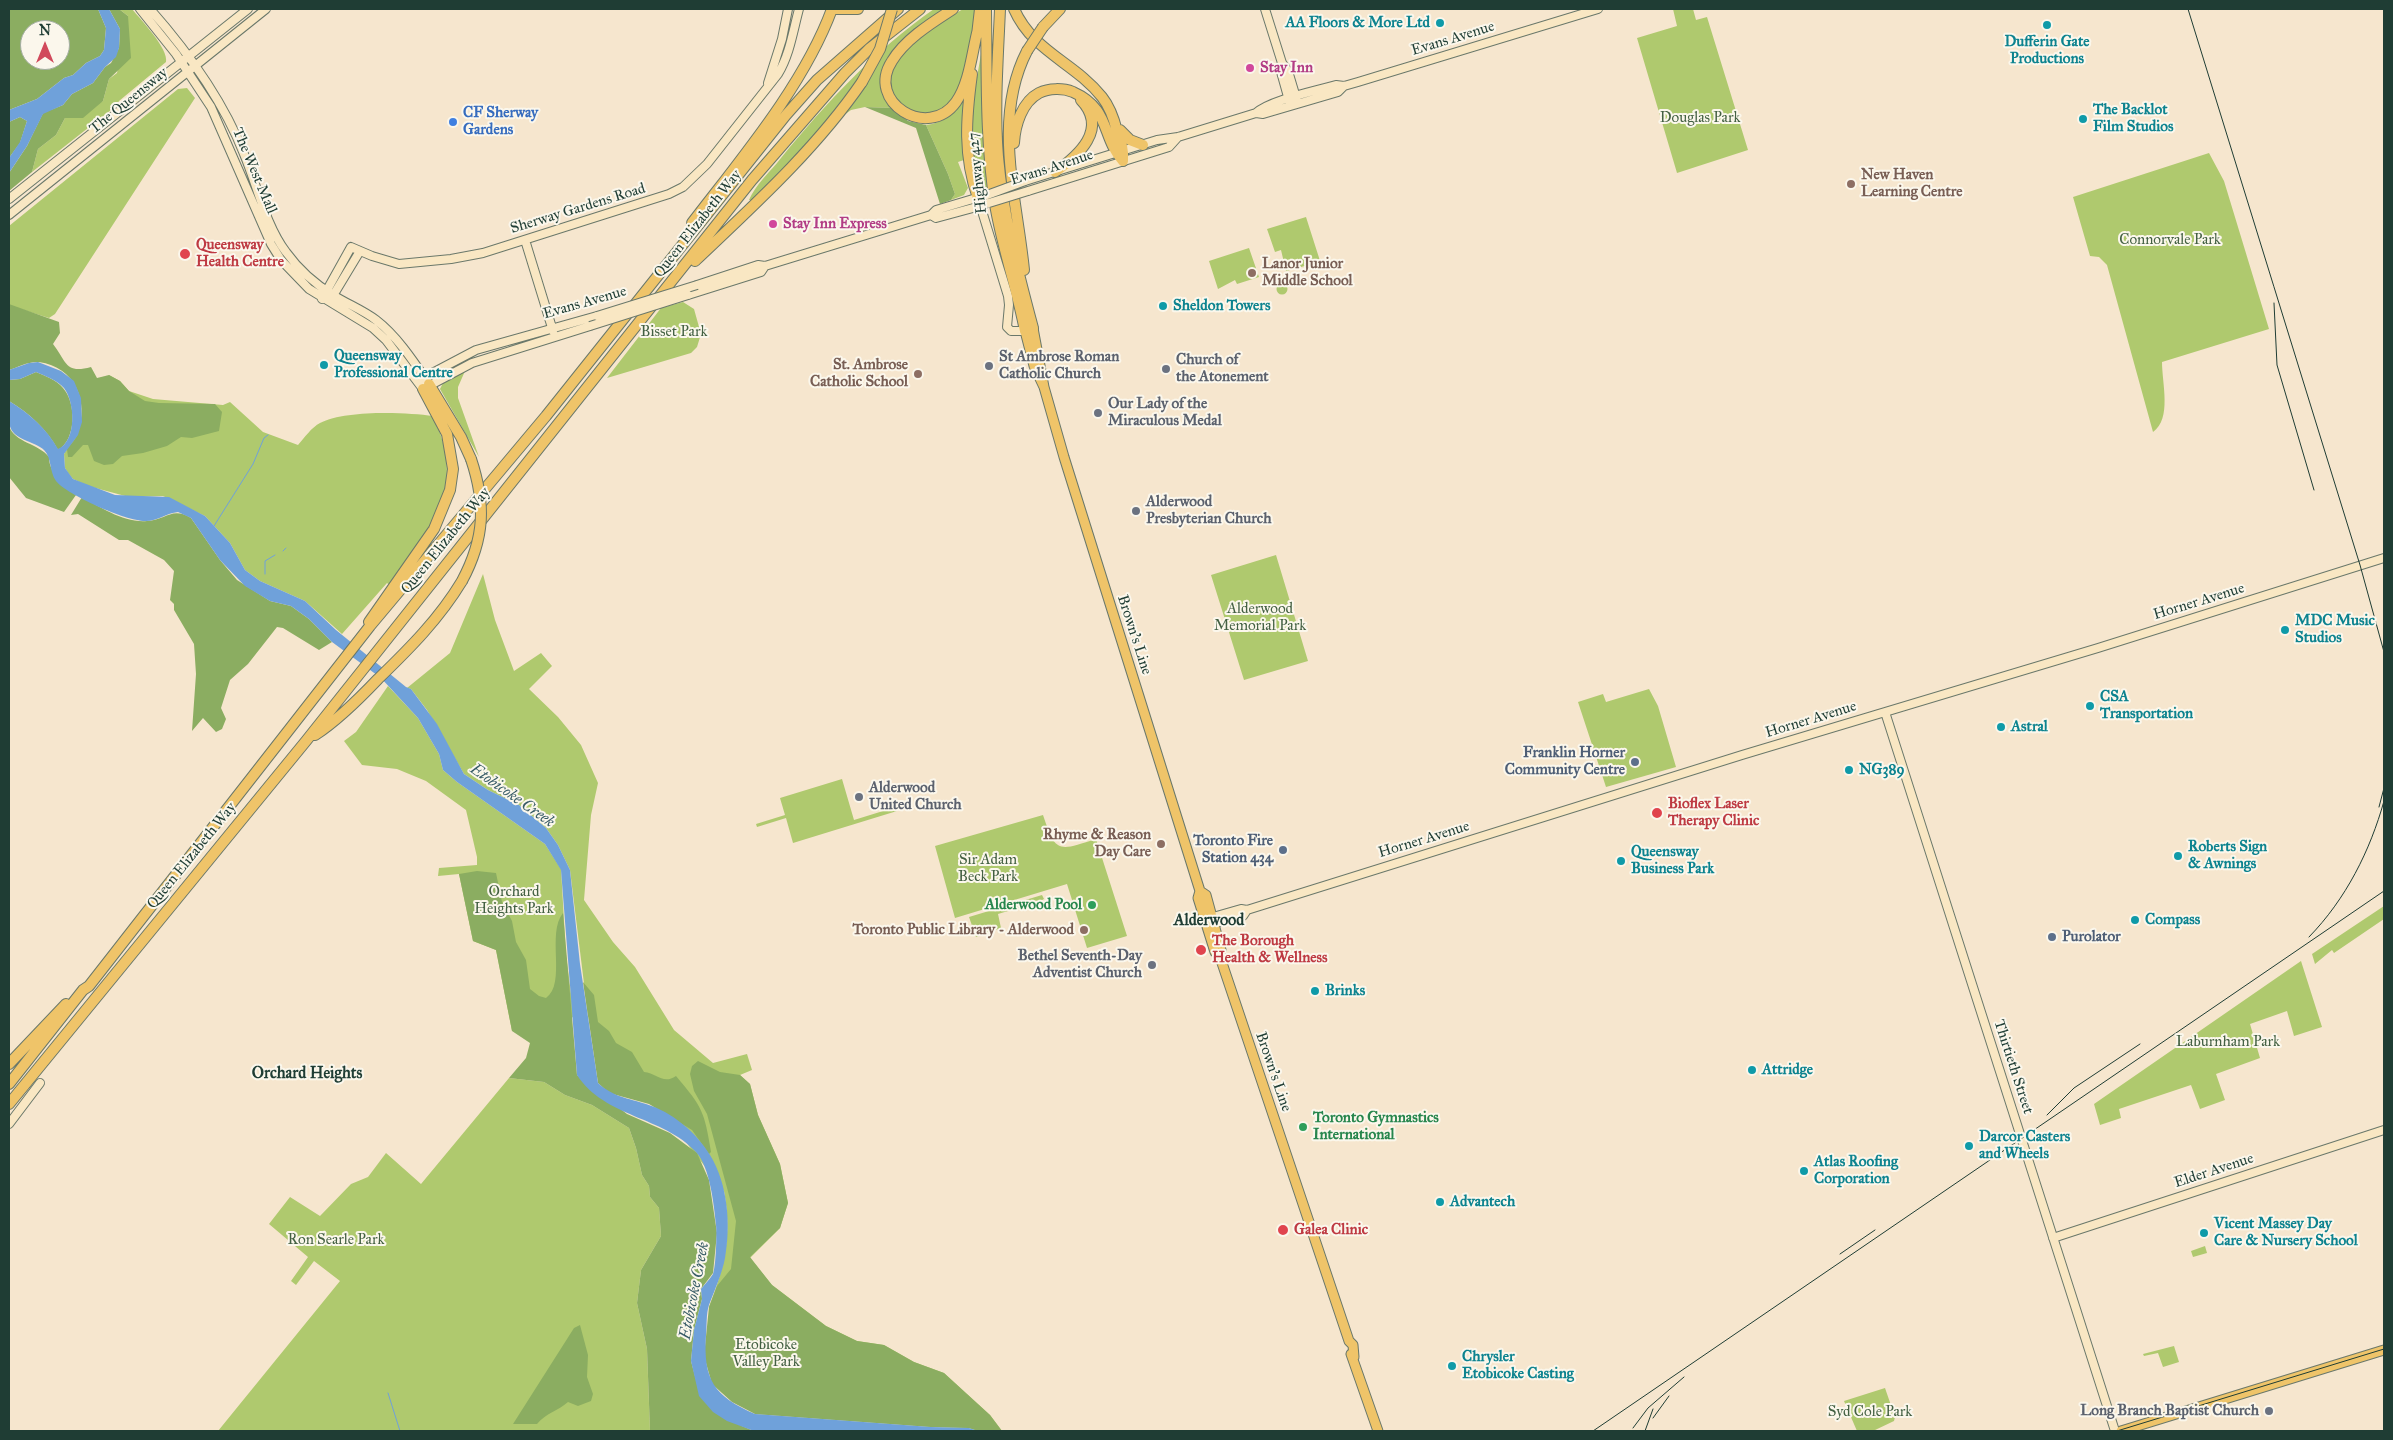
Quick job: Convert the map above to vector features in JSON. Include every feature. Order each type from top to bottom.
[{"type":"highway","points":[[645,294],[654,273],[735,166],[790,89],[833,9],[858,9]]},
{"type":"highway","points":[[670,284],[771,187],[845,107],[862,82],[880,49],[892,9]]},
{"type":"highway","name":"Queen Elizabeth Way","points":[[9,1084],[83,990],[89,986],[369,627],[546,416],[805,94],[847,52],[898,9]]},
{"type":"highway","name":"Queen Elizabeth Way","points":[[9,1104],[306,741],[752,180],[821,98],[869,49],[920,9]]},
{"type":"highway","points":[[952,9],[901,50],[888,68],[886,81],[889,97],[897,108],[906,114],[920,119],[937,117],[944,114],[957,101],[965,80],[978,28]]},
{"type":"highway","points":[[980,9],[966,140],[970,174],[984,200]]},
{"type":"highway","name":"Highway 427","points":[[986,9],[988,57],[987,113],[992,182],[1001,234],[1027,327]]},
{"type":"highway","points":[[988,57],[991,9]]},
{"type":"highway","name":"Highway 427","points":[[1000,9],[996,109],[998,157],[1010,233],[1024,296],[1027,327]]},
{"type":"highway","points":[[1014,9],[1020,23],[1031,38],[1102,96],[1115,121],[1127,138],[1143,145]]},
{"type":"highway","points":[[1024,296],[1025,283],[1008,128],[1009,107],[1015,77],[1027,51],[1043,27],[1060,9]]},
{"type":"highway","points":[[1012,171],[1014,133],[1023,110],[1039,93],[1061,89],[1085,98],[1094,106],[1121,155]]},
{"type":"highway","points":[[1055,172],[1079,153],[1089,135],[1090,116],[1085,105],[1073,92]]},
{"type":"highway","points":[[1115,121],[1121,155]]},
{"type":"highway","points":[[369,627],[371,617],[434,529],[450,490],[453,469],[448,434],[423,383]]},
{"type":"highway","points":[[306,741],[324,730],[366,692],[438,617],[462,581],[473,558],[481,519],[480,492],[471,459],[461,437],[423,383]]},
{"type":"highway","points":[[9,1064],[36,1033],[83,990]]},
{"type":"highway","points":[[9,1114],[34,1073]]},
{"type":"main road","name":"The West Mall","points":[[140,9],[181,62],[210,107],[223,132],[271,244],[293,274],[325,301],[372,328],[386,340],[423,383]]},
{"type":"main road","name":"The West Mall","points":[[150,9],[195,65],[240,145],[275,234],[284,250],[306,275],[327,291],[376,320],[394,338],[423,383]]},
{"type":"main road","name":"The Queensway","points":[[9,199],[248,9]]},
{"type":"main road","name":"The Queensway","points":[[9,215],[266,9]]},
{"type":"main road","points":[[789,9],[799,10]]},
{"type":"main road","name":"Sherway Gardens Road","points":[[768,84],[782,40],[789,9]]},
{"type":"main road","points":[[1265,9],[1282,63],[1288,71],[1293,102]]},
{"type":"main road","name":"Evans Avenue","points":[[423,383],[597,316],[758,265],[765,266],[931,215],[936,210],[1028,191],[1143,145],[1178,137],[1256,113],[1263,114],[1336,85],[1344,86],[1598,9]]},
{"type":"main road","name":"Sherway Gardens Road","points":[[327,291],[351,247],[387,261],[410,264],[466,257],[649,202],[683,187],[707,164],[785,62],[799,10]]},
{"type":"main road","name":"Evans Avenue","points":[[984,200],[1025,182],[1055,172],[1121,155],[1169,147],[1178,137]]},
{"type":"main road","points":[[984,200],[1010,305],[1007,327],[1011,331],[1027,327]]},
{"type":"main road","points":[[525,240],[553,332]]},
{"type":"main road","points":[[325,301],[334,296],[360,251]]},
{"type":"main road","name":"Evans Avenue","points":[[553,332],[590,326],[761,272],[765,266]]},
{"type":"main road","points":[[325,301],[327,291]]},
{"type":"main road","name":"Brown's Line","points":[[1027,327],[1034,366],[1044,387],[1108,599],[1200,891],[1198,898],[1221,950],[1219,954],[1349,1341],[1347,1346],[1354,1357],[1378,1431]]},
{"type":"main road","name":"Horner Avenue","points":[[1209,921],[1243,916],[1247,910],[2384,558]]},
{"type":"main road","name":"Thirtieth Street","points":[[1885,712],[2115,1431]]},
{"type":"main road","points":[[9,1124],[40,1083]]},
{"type":"main road","name":"Elder Avenue","points":[[2053,1238],[2384,1130]]},
{"type":"main road","points":[[2121,1431],[2384,1350]]},
{"type":"green space","points":[[9,9],[98,9],[106,28],[104,50],[100,56],[86,63],[73,75],[64,78],[37,99],[9,110]]},
{"type":"green space","points":[[109,9],[119,9],[128,16],[131,58],[109,79],[103,101],[83,118],[65,118],[56,135],[38,149],[32,172],[9,191],[9,173],[27,146],[43,113],[63,105],[72,94],[93,83],[105,67],[111,63],[119,48],[120,29]]},
{"type":"green space","points":[[119,9],[132,9],[148,27],[159,42],[166,56],[166,62],[119,101],[116,106],[32,172],[38,149],[56,135],[65,118],[103,101],[109,79],[117,73],[128,16]]},
{"type":"green space","points":[[934,9],[950,9],[887,61],[882,79],[886,97],[892,108],[865,107],[851,110],[814,137],[752,200],[749,200],[764,178],[834,97],[872,59]]},
{"type":"green space","points":[[963,9],[976,9],[973,36],[962,82],[947,106],[937,113],[929,115],[914,114],[893,98],[889,81],[891,68],[897,58],[918,38]]},
{"type":"green space","name":"Douglas Park","points":[[1673,9],[1693,9],[1696,20],[1707,17],[1748,150],[1677,173],[1637,38],[1677,26]]},
{"type":"green space","points":[[981,54],[983,55],[983,134],[987,187],[978,190],[971,144],[972,106]]},
{"type":"green space","points":[[187,88],[195,98],[55,314],[49,318],[11,306],[9,304],[9,226],[178,89]]},
{"type":"green space","points":[[963,97],[966,98],[962,130],[964,160],[958,162],[968,188],[964,195],[951,200],[955,194],[926,125],[938,122],[949,116],[957,108]]},
{"type":"green space","points":[[865,107],[892,108],[908,121],[926,125],[955,194],[951,200],[940,204],[916,128]]},
{"type":"green space","points":[[20,117],[27,121],[20,143],[9,158],[9,122]]},
{"type":"green space","name":"Connorvale Park","points":[[2209,153],[2224,181],[2269,329],[2162,362],[2164,410],[2159,426],[2153,432],[2107,265],[2099,257],[2090,256],[2073,197]]},
{"type":"green space","points":[[1306,217],[1321,264],[1316,263],[1286,271],[1281,250],[1275,252],[1267,229]]},
{"type":"green space","points":[[1249,248],[1259,277],[1237,284],[1235,280],[1218,289],[1209,261]]},
{"type":"green space","points":[[1282,283],[1288,289],[1282,295],[1276,289]]},
{"type":"green space","name":"Bisset Park","points":[[683,302],[694,309],[701,334],[697,347],[691,353],[607,378],[661,308]]},
{"type":"green space","points":[[9,304],[59,322],[60,333],[53,344],[71,368],[82,369],[91,367],[97,378],[109,375],[120,381],[129,391],[145,401],[215,404],[222,412],[219,431],[192,438],[181,437],[167,446],[143,453],[122,456],[113,464],[104,465],[94,461],[88,445],[83,445],[72,457],[68,457],[67,449],[77,435],[81,421],[82,409],[76,387],[70,378],[51,365],[35,362],[9,370]]},
{"type":"green space","points":[[465,371],[458,387],[458,398],[479,457],[440,389],[444,381]]},
{"type":"green space","points":[[36,372],[58,383],[67,394],[70,402],[72,420],[69,438],[58,450],[49,435],[37,422],[9,401],[9,380],[20,379]]},
{"type":"green space","points":[[109,375],[120,381],[129,391],[153,399],[223,405],[230,402],[263,432],[298,445],[320,423],[344,416],[392,413],[433,416],[443,442],[447,466],[446,487],[440,506],[420,545],[392,587],[387,583],[342,634],[305,601],[260,581],[245,570],[230,543],[205,516],[163,496],[129,497],[88,486],[73,479],[65,468],[64,454]]},
{"type":"green space","points":[[9,426],[12,432],[21,440],[44,452],[49,457],[54,474],[62,484],[76,495],[64,512],[26,498],[9,477]]},
{"type":"green space","points":[[82,497],[104,510],[130,520],[154,520],[174,513],[191,518],[220,560],[237,580],[270,601],[291,606],[309,619],[332,642],[319,650],[283,628],[277,627],[248,664],[230,680],[221,708],[226,719],[222,729],[216,732],[203,718],[192,731],[196,674],[194,644],[174,610],[174,604],[170,600],[174,571],[164,560],[128,540],[119,540],[78,514],[71,515]]},
{"type":"green space","name":"Alderwood Memorial Park","points":[[1276,555],[1308,661],[1244,680],[1211,575]]},
{"type":"green space","name":"Etobicoke Valley Park","points":[[483,574],[495,620],[514,671],[541,653],[552,666],[529,689],[558,717],[581,745],[598,783],[591,815],[584,900],[613,942],[635,967],[674,1030],[713,1063],[747,1054],[752,1070],[740,1075],[750,1084],[758,1115],[780,1164],[788,1203],[780,1228],[750,1258],[772,1285],[826,1326],[857,1341],[884,1345],[914,1362],[944,1373],[990,1415],[1002,1431],[978,1431],[969,1428],[755,1414],[709,1307],[726,1250],[727,1222],[724,1191],[588,1016],[570,870],[558,845],[546,828],[519,805],[488,790],[464,774],[427,710],[411,689],[407,688],[450,653]]},
{"type":"green space","name":"Orchard Heights Park","points":[[388,686],[418,718],[439,754],[443,770],[545,844],[561,869],[566,955],[574,1017],[512,1031],[496,950],[473,941],[459,874],[438,876],[439,868],[477,865],[477,857],[466,810],[426,781],[397,769],[362,765],[344,741],[356,732]]},
{"type":"green space","points":[[1649,689],[1658,706],[1676,767],[1606,787],[1578,702],[1603,694],[1606,702]]},
{"type":"green space","points":[[842,779],[854,820],[896,807],[897,811],[793,843],[786,818],[757,827],[756,824],[785,815],[780,798]]},
{"type":"green space","name":"Sir Adam Beck Park","points":[[1043,815],[1051,837],[1060,846],[1074,846],[1096,839],[1127,936],[1087,948],[1067,884],[955,918],[935,846]]},
{"type":"green space","points":[[477,871],[496,873],[502,902],[512,921],[516,942],[526,960],[530,989],[539,996],[546,998],[552,991],[555,981],[556,933],[558,922],[563,913],[577,1075],[627,1114],[670,1133],[697,1153],[709,1180],[717,1233],[713,1273],[701,1289],[702,1299],[694,1330],[691,1361],[699,1391],[742,1426],[754,1431],[650,1431],[647,1349],[637,1303],[641,1270],[661,1236],[659,1208],[650,1197],[649,1186],[642,1175],[629,1128],[592,1105],[565,1095],[544,1082],[509,1078],[526,1058],[530,1043],[512,1031],[496,950],[473,941],[459,874]]},
{"type":"green space","points":[[1042,895],[1044,899],[1038,902],[998,914],[1001,928],[976,937],[969,917]]},
{"type":"green space","points":[[2384,906],[2384,919],[2334,953],[2332,950],[2315,964],[2312,954]]},
{"type":"green space","name":"Laburnham Park","points":[[2301,961],[2322,1027],[2294,1036],[2287,1011],[2250,1024],[2260,1058],[2216,1074],[2225,1100],[2200,1109],[2191,1085],[2119,1109],[2121,1118],[2100,1125],[2094,1104]]},
{"type":"green space","points":[[583,982],[594,995],[598,1022],[609,1031],[616,1043],[632,1052],[644,1072],[664,1079],[676,1076],[692,1096],[704,1118],[711,1152],[709,1154],[692,1130],[649,1104],[609,1093],[598,1083]]},
{"type":"green space","points":[[698,1061],[720,1072],[740,1075],[750,1084],[758,1115],[780,1164],[788,1203],[780,1228],[750,1257],[772,1285],[826,1326],[857,1341],[884,1345],[914,1362],[944,1373],[990,1415],[1002,1431],[978,1431],[969,1428],[755,1414],[732,1402],[712,1384],[704,1356],[709,1307],[717,1286],[731,1269],[736,1221],[707,1114],[694,1091],[690,1074],[692,1066]]},
{"type":"green space","name":"Ron Searle Park","points":[[509,1078],[544,1082],[565,1095],[592,1105],[629,1128],[642,1175],[649,1186],[650,1197],[659,1208],[661,1236],[641,1270],[637,1303],[647,1349],[650,1431],[218,1431],[340,1281],[314,1261],[296,1285],[291,1281],[308,1257],[269,1224],[290,1197],[320,1216],[351,1184],[368,1177],[386,1153],[421,1184]]},
{"type":"green space","points":[[2205,1246],[2207,1253],[2193,1257],[2191,1251]]},
{"type":"green space","points":[[580,1325],[588,1355],[587,1377],[593,1394],[591,1401],[578,1406],[568,1402],[544,1417],[537,1424],[513,1424],[574,1328]]},
{"type":"green space","points":[[2174,1346],[2179,1362],[2163,1367],[2158,1353],[2144,1356],[2143,1354]]},
{"type":"green space","name":"Syd Cole Park","points":[[1885,1388],[1895,1417],[1894,1421],[1873,1431],[1857,1431],[1844,1401]]},
{"type":"water","points":[[98,9],[109,9],[120,29],[119,48],[116,57],[105,67],[93,83],[72,94],[63,105],[43,114],[27,146],[9,173],[9,158],[20,142],[27,121],[20,117],[9,122],[9,110],[37,99],[64,78],[73,75],[86,63],[100,56],[104,50],[106,28]]},
{"type":"water","name":"Etobicoke Creek","points":[[38,362],[61,371],[74,381],[81,398],[82,422],[78,435],[64,454],[65,468],[73,479],[115,495],[169,497],[205,516],[230,543],[245,570],[260,581],[305,601],[336,630],[406,687],[411,689],[437,724],[464,774],[488,790],[519,805],[546,828],[558,845],[570,870],[580,964],[598,1083],[615,1094],[665,1112],[682,1124],[698,1138],[710,1155],[721,1179],[728,1219],[727,1245],[722,1270],[708,1308],[706,1351],[709,1375],[721,1393],[755,1414],[969,1428],[978,1431],[754,1431],[727,1421],[713,1412],[699,1396],[691,1361],[694,1330],[702,1299],[701,1289],[713,1274],[716,1257],[716,1225],[708,1176],[701,1159],[683,1140],[603,1100],[589,1089],[577,1075],[561,870],[545,844],[443,770],[439,754],[418,718],[381,678],[332,642],[309,619],[291,606],[270,601],[245,586],[220,560],[191,518],[178,512],[150,521],[137,520],[98,507],[62,487],[52,473],[47,453],[40,447],[15,434],[9,421],[9,401],[37,422],[58,449],[64,445],[68,438],[71,430],[72,411],[68,394],[61,385],[51,378],[36,372],[20,379],[9,380],[9,370]]},
{"type":"waterway","points":[[214,526],[253,464],[264,438],[268,435]]},
{"type":"waterway","points":[[283,551],[286,548]]},
{"type":"waterway","points":[[265,574],[265,561],[275,555]]},
{"type":"waterway","points":[[388,1393],[400,1431]]},
{"type":"tram line","points":[[2117,1431],[2384,1349]]},
{"type":"railway","points":[[2188,9],[2360,565],[2384,652]]},
{"type":"railway","points":[[2274,303],[2277,365],[2314,490]]},
{"type":"railway","points":[[2379,807],[2384,788]]},
{"type":"railway","points":[[2309,937],[2334,907],[2355,874],[2372,838],[2384,801]]},
{"type":"railway","points":[[1593,1431],[2384,891]]},
{"type":"railway","points":[[2047,1115],[2074,1088],[2140,1044]]},
{"type":"railway","points":[[1840,1254],[1875,1230]]},
{"type":"railway","points":[[1633,1428],[1648,1408],[1684,1377]]},
{"type":"railway","points":[[1653,1418],[1669,1396]]},
{"type":"railway","points":[[1645,1431],[1653,1409]]},
{"type":"place","name":"AA Floors & More Ltd","points":[[1440,23]]},
{"type":"place","name":"Dufferin Gate Productions","points":[[2047,25]]},
{"type":"place","name":"Stay Inn","points":[[1250,68]]},
{"type":"place","name":"The Backlot Film Studios","points":[[2083,119]]},
{"type":"place","name":"CF Sherway Gardens","points":[[453,122]]},
{"type":"place","name":"New Haven Learning Centre","points":[[1851,184]]},
{"type":"place","name":"Stay Inn Express","points":[[773,224]]},
{"type":"place","name":"Queensway Health Centre","points":[[185,254]]},
{"type":"place","name":"Lanor Junior Middle School","points":[[1252,273]]},
{"type":"place","name":"Sheldon Towers","points":[[1163,306]]},
{"type":"place","name":"Queensway Professional Centre","points":[[324,365]]},
{"type":"place","name":"St Ambrose Roman Catholic Church","points":[[989,366]]},
{"type":"place","name":"Church of the Atonement","points":[[1166,369]]},
{"type":"place","name":"St. Ambrose Catholic School","points":[[918,374]]},
{"type":"place","name":"Our Lady of the Miraculous Medal","points":[[1098,413]]},
{"type":"place","name":"Alderwood Presbyterian Church","points":[[1136,511]]},
{"type":"place","name":"MDC Music Studios","points":[[2285,630]]},
{"type":"place","name":"CSA Transportation","points":[[2090,706]]},
{"type":"place","name":"Astral","points":[[2001,727]]},
{"type":"place","name":"Franklin Horner Community Centre","points":[[1635,762]]},
{"type":"place","name":"NG389","points":[[1849,770]]},
{"type":"place","name":"Alderwood United Church","points":[[859,797]]},
{"type":"place","name":"Bioflex Laser Therapy Clinic","points":[[1657,813]]},
{"type":"place","name":"Rhyme & Reason Day Care","points":[[1161,844]]},
{"type":"place","name":"Toronto Fire Station 434","points":[[1283,850]]},
{"type":"place","name":"Roberts Sign & Awnings","points":[[2178,856]]},
{"type":"place","name":"Queensway Business Park","points":[[1621,861]]},
{"type":"place","name":"Alderwood Pool","points":[[1092,905]]},
{"type":"place","name":"Compass","points":[[2135,920]]},
{"type":"place","name":"Toronto Public Library - Alderwood","points":[[1084,930]]},
{"type":"place","name":"Purolator","points":[[2052,937]]},
{"type":"place","name":"The Borough Health & Wellness","points":[[1201,950]]},
{"type":"place","name":"Bethel Seventh-Day Adventist Church","points":[[1152,965]]},
{"type":"place","name":"Brinks","points":[[1315,991]]},
{"type":"place","name":"Attridge","points":[[1752,1070]]},
{"type":"place","name":"Toronto Gymnastics International","points":[[1303,1127]]},
{"type":"place","name":"Darcor Casters and Wheels","points":[[1969,1146]]},
{"type":"place","name":"Atlas Roofing Corporation","points":[[1804,1171]]},
{"type":"place","name":"Advantech","points":[[1440,1202]]},
{"type":"place","name":"Galea Clinic","points":[[1283,1230]]},
{"type":"place","name":"Vicent Massey Day Care & Nursery School","points":[[2204,1233]]},
{"type":"place","name":"Chrysler Etobicoke Casting","points":[[1452,1366]]},
{"type":"place","name":"Long Branch Baptist Church","points":[[2269,1411]]},
{"type":"district","name":"Alderwood","points":[[1209,921]]},
{"type":"district","name":"Orchard Heights","points":[[307,1074]]}]
